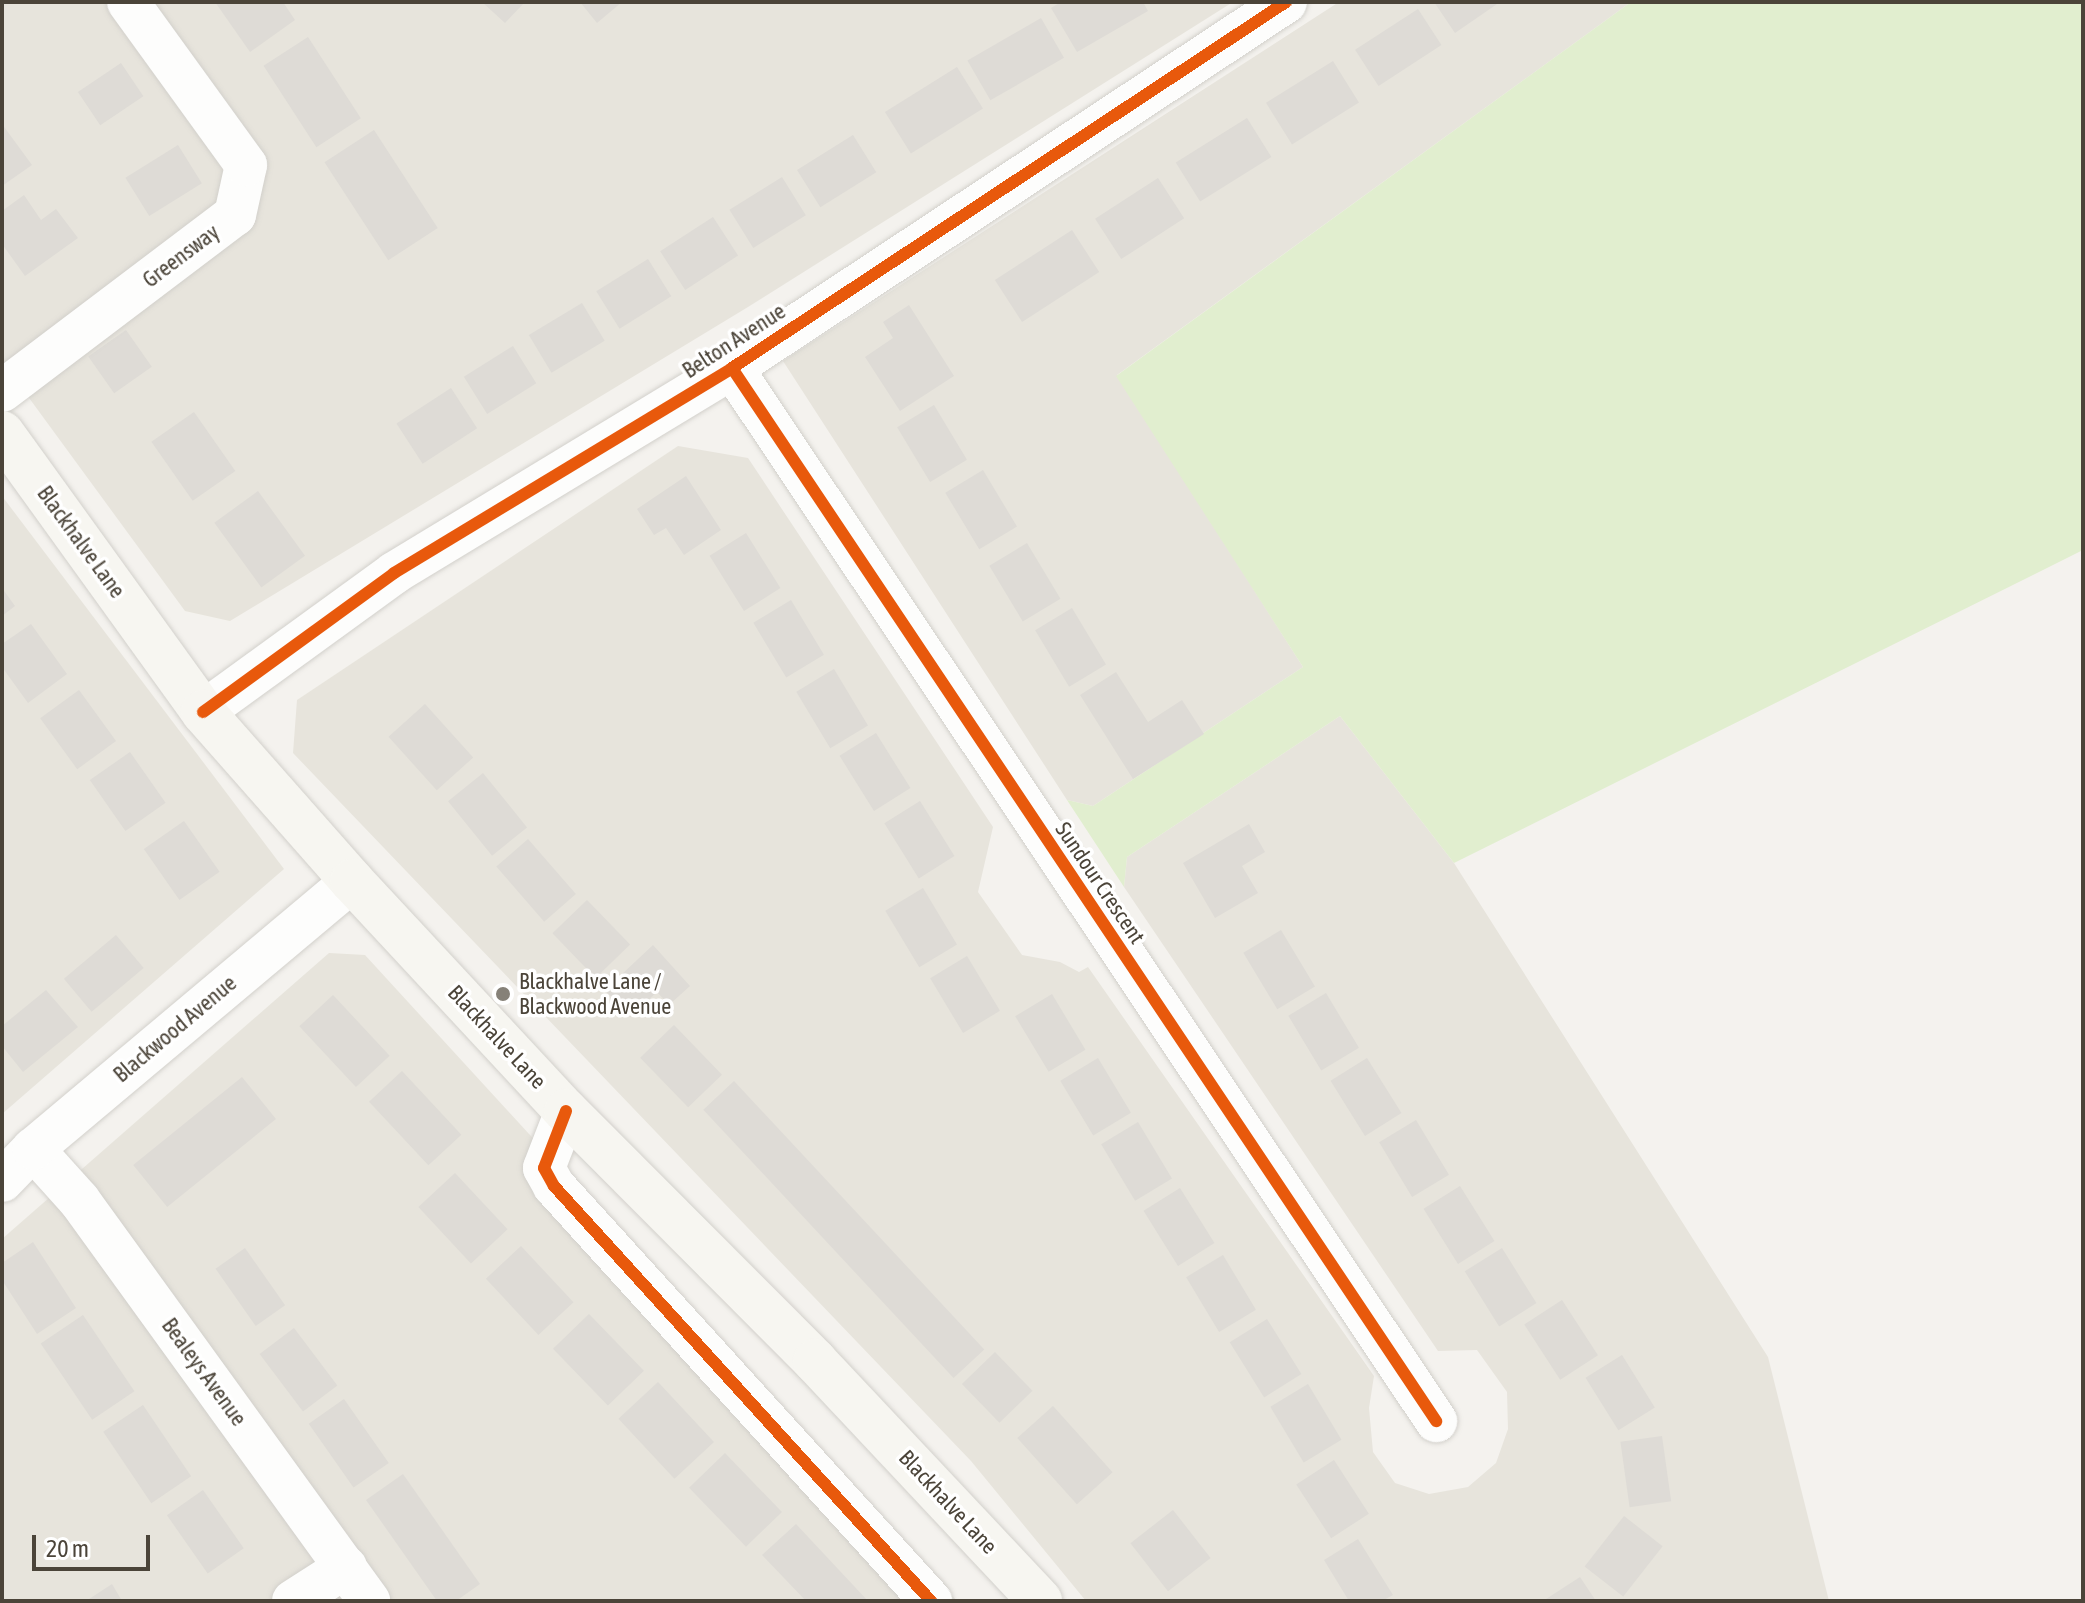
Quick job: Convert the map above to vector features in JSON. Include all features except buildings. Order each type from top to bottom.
[{"type":"main road","name":"Blackhalve Lane","points":[[2,433],[203,712],[352,881],[566,1111],[815,1361],[1040,1601]]},
{"type":"street","name":"Greensway","points":[[2,391],[235,215],[246,165],[128,2]]},
{"type":"street","name":"Belton Avenue","points":[[203,712],[394,573],[732,368],[1286,2]]},
{"type":"street","name":"Sundour Crescent","points":[[732,368],[1436,1421]]},
{"type":"street","name":"Blackwood Avenue","points":[[2,1181],[33,1149],[352,881]]},
{"type":"street","points":[[566,1111],[544,1168],[554,1186],[931,1601]]},
{"type":"street","name":"Bealeys Avenue","points":[[33,1149],[79,1200],[369,1601]]},
{"type":"street","points":[[293,1601],[346,1567]]},
{"type":"shaded area","points":[[2,2],[1233,2],[748,307],[230,621],[185,611],[2,361]]},
{"type":"shaded area","points":[[1339,2],[1631,2],[1117,375],[1303,667],[1093,806],[1067,800],[783,361]]},
{"type":"shaded area","points":[[678,446],[748,458],[993,827],[978,892],[1022,955],[1060,962],[1079,972],[1088,967],[1374,1376],[1369,1408],[1373,1452],[1395,1483],[1429,1494],[1468,1487],[1496,1463],[1508,1429],[1507,1392],[1477,1350],[1438,1351],[1124,887],[1127,857],[1340,716],[1454,863],[1768,1357],[1829,1601],[1086,1601],[971,1461],[293,753],[297,700]]},
{"type":"shaded area","points":[[2,496],[284,869],[2,1114]]},
{"type":"shaded area","points":[[329,953],[365,955],[957,1601],[2,1601],[2,1239]]},
{"type":"green space","points":[[1631,2],[2083,2],[2083,550],[1454,863],[1340,716],[1127,857],[1124,887],[1067,800],[1093,806],[1303,667],[1116,376]]},
{"type":"cycle path","points":[[203,712],[394,573],[732,368],[1286,2]]},
{"type":"cycle path","points":[[732,368],[1436,1421]]},
{"type":"cycle path","points":[[566,1111],[544,1168],[554,1186],[931,1601]]},
{"type":"place","name":"Blackhalve Lane / Blackwood Avenue","points":[[503,994]]}]
